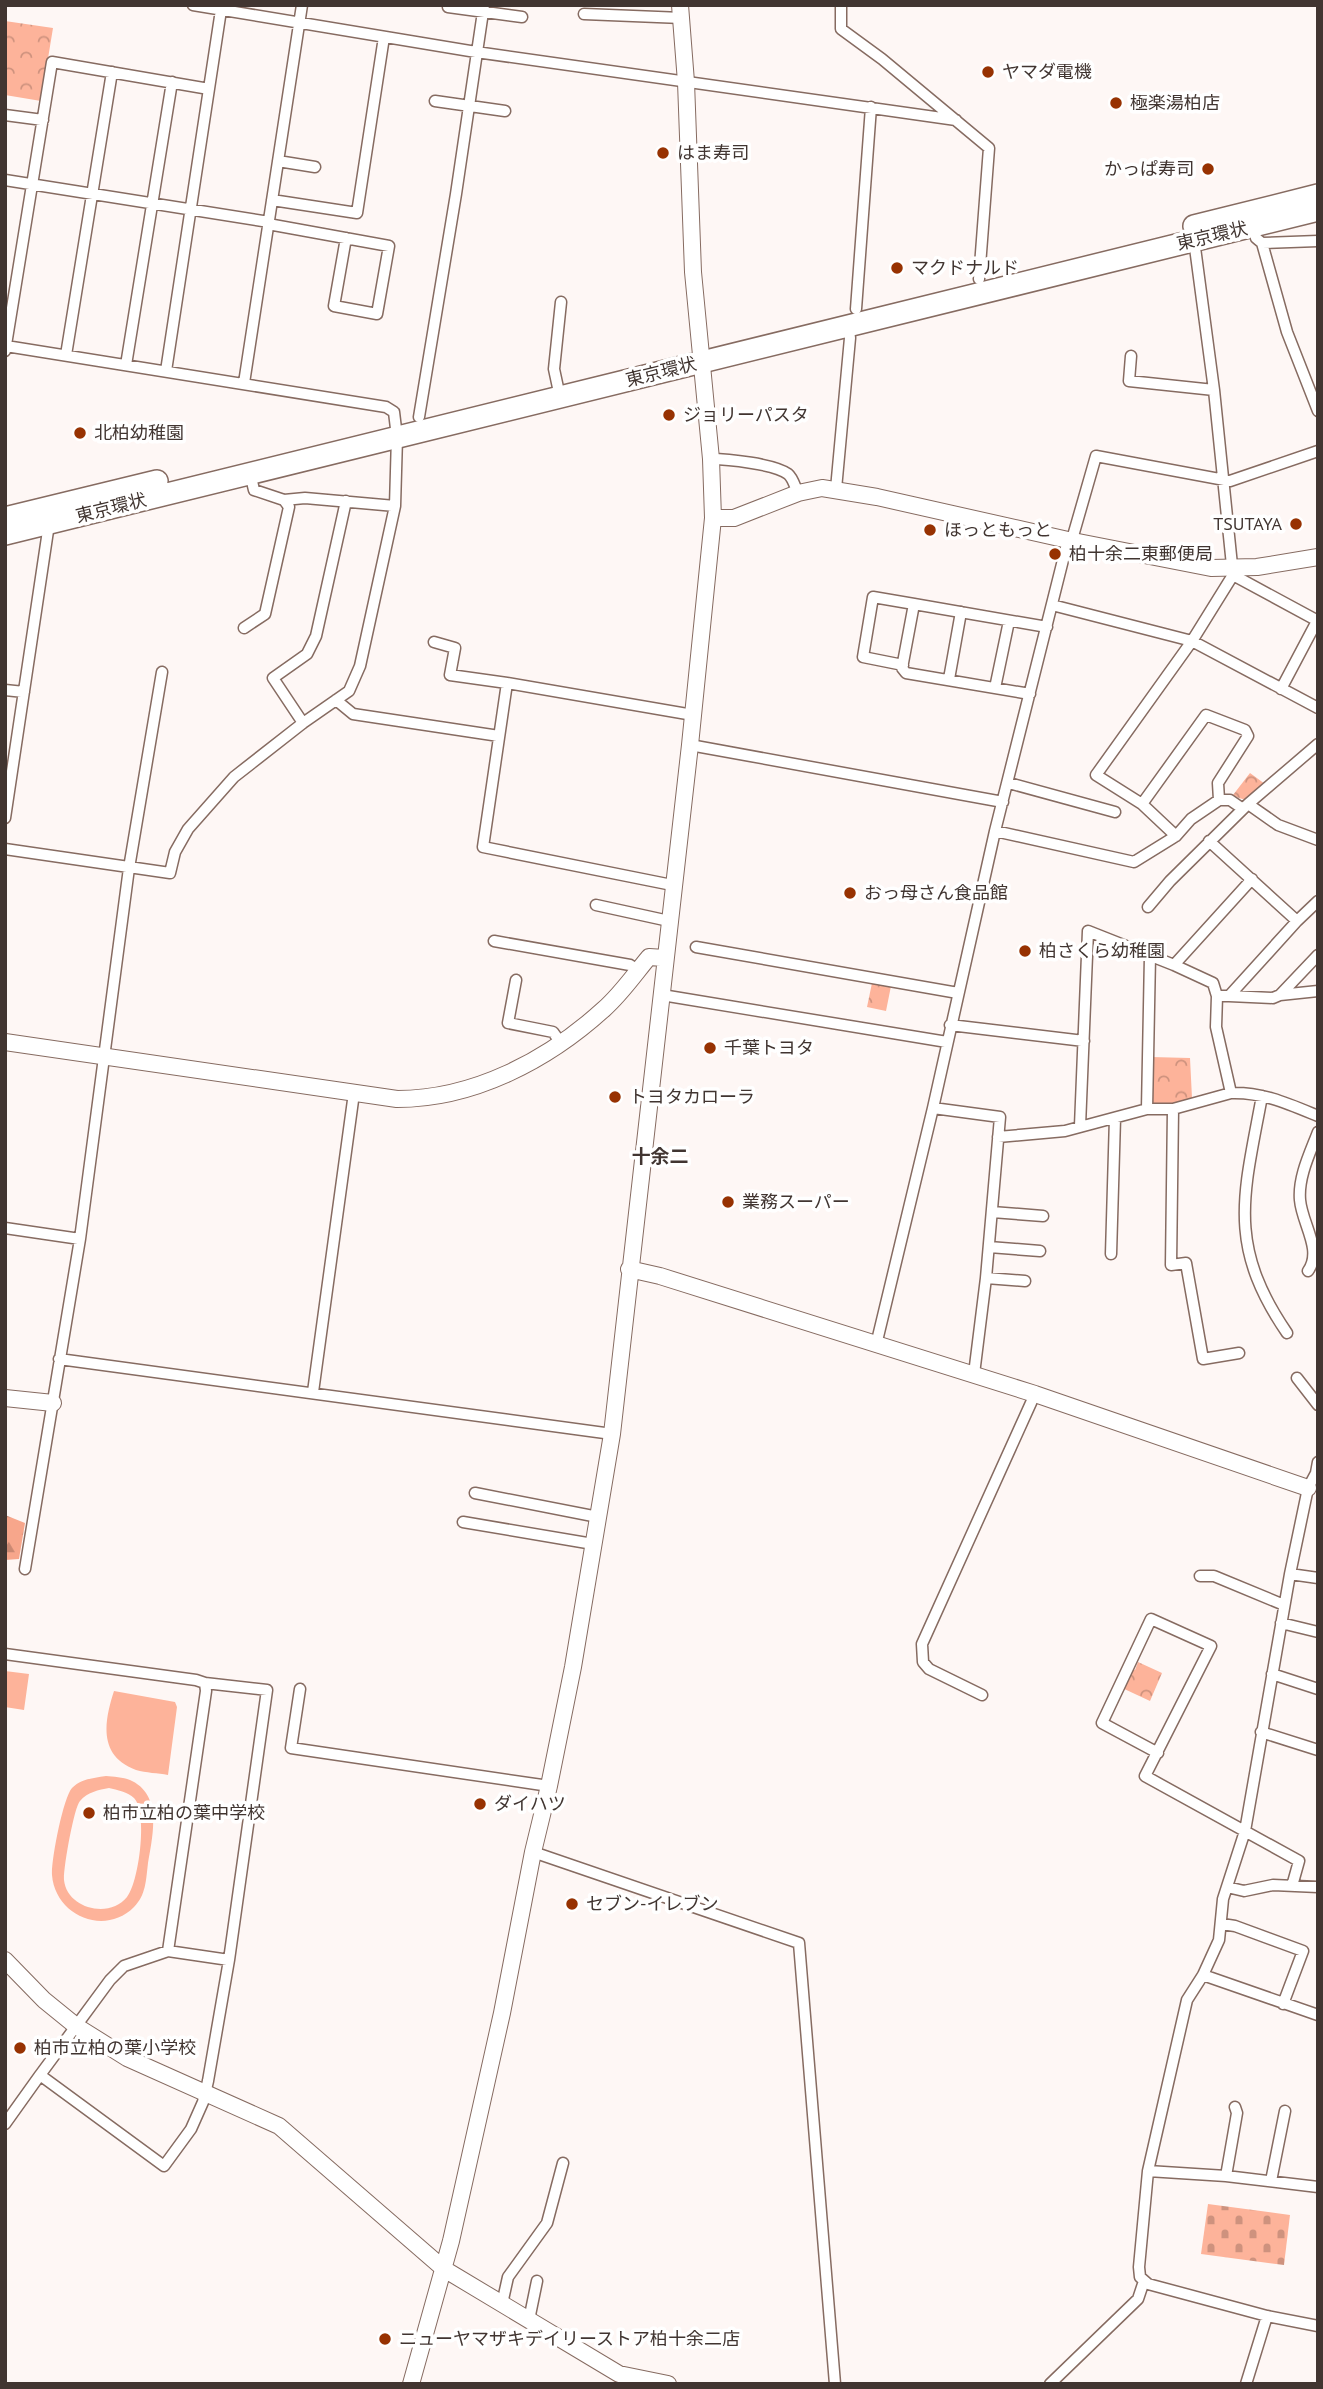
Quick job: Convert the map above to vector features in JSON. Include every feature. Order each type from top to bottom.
[{"type":"highway","name":"東京環状","points":[[852,317],[979,279],[1318,195]]},
{"type":"highway","name":"東京環状","points":[[5,518],[396,430],[852,317],[1194,240],[1258,235],[1318,210]]},
{"type":"highway","name":"東京環状","points":[[5,534],[250,473],[396,430],[419,417],[558,390]]},
{"type":"street","points":[[193,5],[476,52],[956,120]]},
{"type":"street","points":[[244,383],[302,5]]},
{"type":"street","points":[[841,5],[841,29],[882,58],[989,148],[979,279]]},
{"type":"street","points":[[448,7],[483,8],[522,16]]},
{"type":"street","points":[[419,417],[483,8]]},
{"type":"street","points":[[166,371],[221,10]]},
{"type":"street","points":[[411,2384],[444,2269],[502,2013],[573,1667],[612,1434],[713,518],[711,458],[689,191],[687,82],[681,12],[584,14]]},
{"type":"street","points":[[272,200],[357,213],[384,37]]},
{"type":"street","points":[[5,352],[9,298],[32,184],[52,62],[209,89]]},
{"type":"street","points":[[66,355],[112,72]]},
{"type":"street","points":[[126,365],[172,82]]},
{"type":"street","points":[[435,101],[505,111]]},
{"type":"street","points":[[836,489],[871,107]]},
{"type":"street","points":[[5,115],[43,120]]},
{"type":"street","points":[[278,161],[315,167]]},
{"type":"street","points":[[5,180],[191,209],[389,246],[377,314],[334,306],[346,238]]},
{"type":"street","points":[[1318,241],[1258,235],[1287,332],[1318,411]]},
{"type":"street","points":[[1176,836],[1142,804],[1096,775],[1192,641],[1233,572],[1214,390],[1194,240]]},
{"type":"street","points":[[558,390],[554,369],[561,302]]},
{"type":"street","points":[[5,849],[170,873],[175,852],[188,829],[234,777],[349,691],[360,666],[396,506],[396,430],[394,412],[386,407],[6,346]]},
{"type":"street","points":[[1131,356],[1129,381],[1214,390]]},
{"type":"street","points":[[876,1345],[995,831],[1068,540],[1073,536],[1096,456],[1230,481],[1318,451]]},
{"type":"street","points":[[711,458],[735,460],[783,471],[791,476],[798,494]]},
{"type":"street","points":[[250,473],[254,490],[284,500],[306,498],[396,506]]},
{"type":"street","points":[[713,518],[734,518],[822,488],[1183,564],[1233,572],[1318,557]]},
{"type":"street","points":[[244,628],[265,614],[289,507],[284,500]]},
{"type":"street","points":[[303,723],[273,678],[307,654],[316,636],[346,501]]},
{"type":"street","points":[[5,818],[11,737],[24,692],[49,524]]},
{"type":"street","points":[[1233,572],[1317,621],[1281,689]]},
{"type":"street","points":[[903,665],[863,657],[873,597],[1047,627]]},
{"type":"street","points":[[914,604],[902,668],[906,673],[1030,694]]},
{"type":"street","points":[[1052,605],[1192,641],[1318,708]]},
{"type":"street","points":[[949,679],[961,612]]},
{"type":"street","points":[[995,688],[1009,621]]},
{"type":"street","points":[[435,642],[454,648],[450,675],[693,715]]},
{"type":"street","points":[[25,1569],[80,1240],[129,868],[162,672]]},
{"type":"street","points":[[507,683],[483,847],[672,885]]},
{"type":"street","points":[[5,690],[24,692]]},
{"type":"street","points":[[336,700],[353,714],[499,736]]},
{"type":"street","points":[[1142,804],[1206,715],[1245,730],[1248,736],[1218,783],[1219,800]]},
{"type":"street","points":[[1148,906],[1245,806],[1318,744]]},
{"type":"street","points":[[690,745],[1003,802]]},
{"type":"street","points":[[1009,783],[1115,812]]},
{"type":"street","points":[[995,831],[1134,862],[1176,836],[1191,819],[1219,800],[1230,800],[1278,825],[1317,837]]},
{"type":"street","points":[[1209,841],[1297,920]]},
{"type":"street","points":[[1174,965],[1252,879]]},
{"type":"street","points":[[1229,996],[1297,920],[1318,901]]},
{"type":"street","points":[[596,905],[669,921]]},
{"type":"street","points":[[1080,1126],[1088,932],[1213,983],[1217,996],[1216,1027],[1231,1093]]},
{"type":"street","points":[[494,941],[630,965],[638,970]]},
{"type":"street","points":[[696,947],[958,993]]},
{"type":"street","points":[[1280,995],[1318,955]]},
{"type":"street","points":[[1147,1109],[1150,956]]},
{"type":"street","points":[[5,1042],[354,1093],[406,1099],[431,1097],[454,1092],[507,1073],[561,1044],[606,1008],[649,957],[665,958]]},
{"type":"street","points":[[516,980],[508,1023],[553,1032],[561,1044]]},
{"type":"street","points":[[1217,996],[1273,998],[1318,991]]},
{"type":"street","points":[[662,995],[947,1042]]},
{"type":"street","points":[[950,1025],[1084,1041]]},
{"type":"street","points":[[313,1392],[354,1093]]},
{"type":"street","points":[[998,1137],[1065,1131],[1147,1109],[1173,1109],[1231,1093],[1276,1098],[1318,1116]]},
{"type":"street","points":[[1262,1096],[1244,1194],[1243,1216],[1254,1273],[1287,1334]]},
{"type":"street","points":[[933,1108],[1000,1118],[986,1278],[974,1374]]},
{"type":"street","points":[[1173,1109],[1171,1265],[1186,1263],[1203,1359],[1239,1353]]},
{"type":"street","points":[[1111,1254],[1115,1118]]},
{"type":"street","points":[[1308,1272],[1316,1248],[1304,1222],[1300,1200],[1301,1178],[1318,1132]]},
{"type":"street","points":[[992,1212],[1042,1216]]},
{"type":"street","points":[[5,1228],[80,1240]]},
{"type":"street","points":[[989,1247],[1040,1251]]},
{"type":"street","points":[[629,1269],[660,1276],[974,1374],[1313,1490]]},
{"type":"street","points":[[986,1278],[1025,1281]]},
{"type":"street","points":[[59,1359],[612,1434]]},
{"type":"street","points":[[1297,1378],[1318,1405]]},
{"type":"street","points":[[982,1695],[929,1669],[923,1662],[922,1644],[1035,1394]]},
{"type":"street","points":[[5,1398],[53,1403]]},
{"type":"street","points":[[1318,1462],[1290,1574],[1245,1831],[1223,1899],[1219,1940],[1188,2000],[1148,2171],[1139,2267],[1140,2277],[1144,2281],[1267,2316],[1318,2326]]},
{"type":"street","points":[[475,1493],[598,1517]]},
{"type":"street","points":[[463,1522],[593,1544]]},
{"type":"street","points":[[1290,1574],[1318,1578]]},
{"type":"street","points":[[1200,1576],[1214,1576],[1284,1605]]},
{"type":"street","points":[[1158,1753],[1102,1723],[1151,1619],[1211,1646],[1158,1753],[1145,1776],[1299,1861],[1292,1886]]},
{"type":"street","points":[[1281,1623],[1318,1632]]},
{"type":"street","points":[[5,1654],[267,1690],[229,1960],[205,2093],[191,2129],[164,2166],[40,2075]]},
{"type":"street","points":[[1272,1674],[1318,1689]]},
{"type":"street","points":[[169,1951],[205,1683]]},
{"type":"street","points":[[300,1689],[291,1748],[550,1786]]},
{"type":"street","points":[[1261,1732],[1318,1750]]},
{"type":"street","points":[[533,1852],[799,1943],[835,2384]]},
{"type":"street","points":[[1227,1887],[1244,1891],[1273,1885],[1318,1887]]},
{"type":"street","points":[[1222,1924],[1235,1926],[1303,1951],[1283,2004]]},
{"type":"street","points":[[5,2124],[110,1980],[124,1966],[169,1951],[229,1960]]},
{"type":"street","points":[[5,1960],[44,2000],[76,2026],[127,2059],[279,2126],[444,2269],[626,2380],[668,2384]]},
{"type":"street","points":[[1203,1975],[1318,2015]]},
{"type":"street","points":[[1226,2176],[1237,2113],[1235,2107]]},
{"type":"street","points":[[1271,2181],[1285,2111]]},
{"type":"street","points":[[502,2304],[508,2277],[547,2223],[563,2163]]},
{"type":"street","points":[[1148,2171],[1226,2176],[1318,2187]]},
{"type":"street","points":[[529,2319],[537,2281]]},
{"type":"street","points":[[1050,2384],[1139,2299],[1144,2281]]},
{"type":"street","points":[[1246,2384],[1267,2316]]},
{"type":"green space","points":[[5,21],[53,28],[41,101],[5,95]]},
{"type":"green space","points":[[1250,773],[1265,784],[1247,799],[1233,795]]},
{"type":"green space","points":[[872,983],[891,986],[886,1011],[867,1007]]},
{"type":"green space","points":[[1151,1057],[1190,1058],[1192,1098],[1170,1106],[1150,1106]]},
{"type":"green space","points":[[5,1515],[25,1523],[19,1559],[5,1560]]},
{"type":"green space","points":[[1138,1662],[1162,1673],[1150,1701],[1120,1687],[1129,1667],[1135,1670]]},
{"type":"green space","points":[[5,1671],[29,1674],[24,1710],[5,1707]]},
{"type":"green space","points":[[114,1691],[175,1702],[177,1707],[168,1775],[136,1770],[115,1756],[107,1737],[108,1714]]},
{"type":"green space","points":[[106,1776],[132,1781],[142,1788],[152,1807],[153,1830],[145,1887],[138,1902],[122,1916],[96,1921],[71,1911],[62,1901],[55,1889],[52,1868],[58,1830],[72,1788],[88,1779]],"holes":[[[109,1788],[132,1796],[138,1806],[141,1832],[138,1863],[131,1889],[120,1904],[110,1908],[90,1908],[73,1898],[67,1890],[64,1874],[69,1839],[80,1801],[86,1795]]]},
{"type":"green space","points":[[1208,2204],[1290,2215],[1284,2265],[1201,2254]]},
{"type":"place","name":"ヤマダ電機","points":[[988,72]]},
{"type":"place","name":"極楽湯柏店","points":[[1116,103]]},
{"type":"place","name":"はま寿司","points":[[663,153]]},
{"type":"place","name":"かっぱ寿司","points":[[1208,169]]},
{"type":"place","name":"マクドナルド","points":[[897,268]]},
{"type":"place","name":"ジョリーパスタ","points":[[669,415]]},
{"type":"place","name":"北柏幼稚園","points":[[80,433]]},
{"type":"place","name":"TSUTAYA","points":[[1296,524]]},
{"type":"place","name":"ほっともっと","points":[[930,530]]},
{"type":"place","name":"柏十余二東郵便局","points":[[1055,554]]},
{"type":"place","name":"おっ母さん食品館","points":[[850,893]]},
{"type":"place","name":"柏さくら幼稚園","points":[[1025,951]]},
{"type":"place","name":"千葉トヨタ","points":[[710,1048]]},
{"type":"place","name":"トヨタカローラ","points":[[615,1097]]},
{"type":"place","name":"業務スーパー","points":[[728,1202]]},
{"type":"place","name":"ダイハツ","points":[[480,1804]]},
{"type":"place","name":"柏市立柏の葉中学校","points":[[89,1813]]},
{"type":"place","name":"セブン-イレブン","points":[[572,1904]]},
{"type":"place","name":"柏市立柏の葉小学校","points":[[20,2048]]},
{"type":"place","name":"ニューヤマザキデイリーストア柏十余二店","points":[[385,2339]]},
{"type":"district","name":"十余二","points":[[660,1156]]}]
